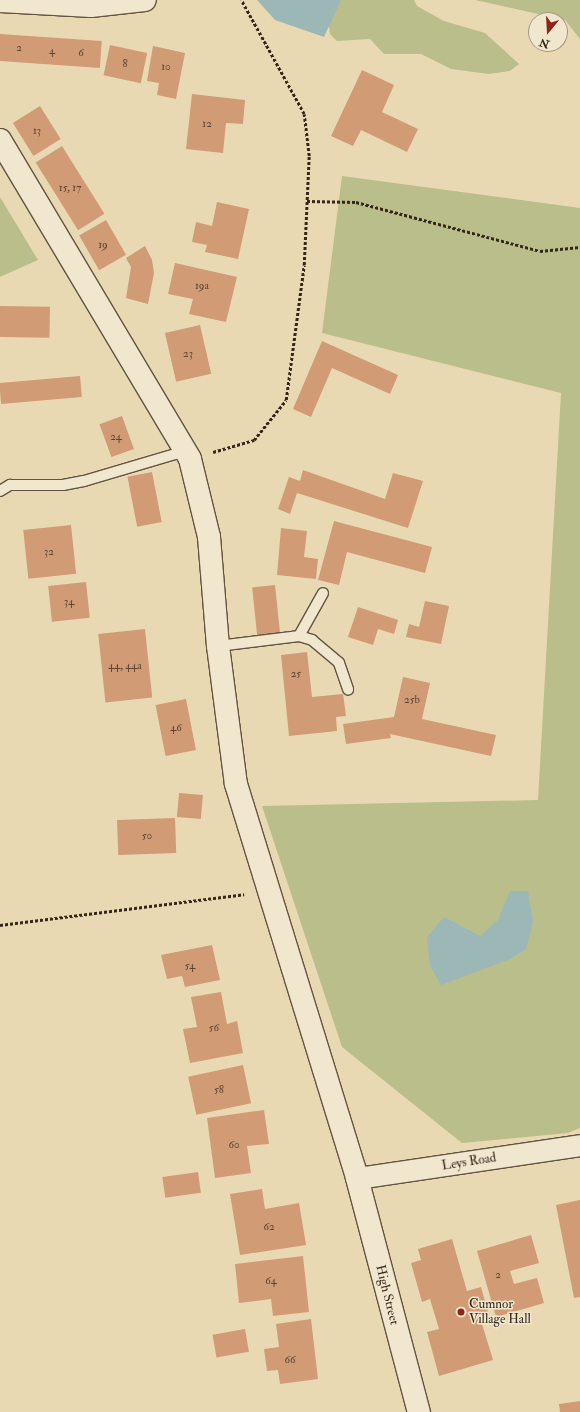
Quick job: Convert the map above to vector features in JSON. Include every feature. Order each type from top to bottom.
[{"type":"main road","points":[[0,1],[90,6],[145,0]]},
{"type":"main road","name":"High Street","points":[[0,140],[187,455],[209,537],[218,646],[236,784],[357,1178],[419,1412]]},
{"type":"street","name":"Leys Road","points":[[357,1178],[580,1145]]},
{"type":"lane","points":[[0,490],[10,485],[63,485],[187,455]]},
{"type":"lane","points":[[299,636],[323,593]]},
{"type":"lane","points":[[218,646],[299,636],[312,640],[339,663],[348,689]]},
{"type":"path","points":[[187,455],[254,440],[286,400],[304,265],[309,156],[304,114],[241,0]]},
{"type":"path","points":[[307,200],[356,202],[540,251],[580,248]]},
{"type":"path","points":[[0,925],[268,891]]},
{"type":"green space","points":[[325,0],[414,0],[417,6],[444,21],[485,33],[519,64],[510,71],[489,74],[451,69],[421,54],[384,54],[370,39],[337,41],[330,34]]},
{"type":"green space","points":[[475,0],[580,0],[580,39],[568,24],[568,12],[529,12]]},
{"type":"green space","points":[[342,176],[580,208],[580,1128],[568,1133],[462,1143],[342,1047],[262,806],[538,800],[561,393],[322,333]]},
{"type":"green space","points":[[0,197],[38,260],[0,277]]},
{"type":"water","points":[[257,0],[341,0],[324,37],[275,20]]},
{"type":"water","points":[[510,891],[528,891],[533,922],[526,949],[510,959],[441,985],[430,966],[427,937],[444,917],[480,936],[498,920]]},
{"type":"building","points":[[0,34],[102,41],[100,68],[0,61]]},
{"type":"building","points":[[110,45],[147,53],[141,83],[104,75]]},
{"type":"building","points":[[153,46],[185,53],[176,99],[157,95],[159,83],[147,81]]},
{"type":"building","points":[[362,70],[394,85],[382,112],[418,129],[407,152],[361,130],[353,146],[331,136]]},
{"type":"building","points":[[192,94],[245,100],[243,124],[226,123],[223,153],[186,149]]},
{"type":"building","points":[[40,106],[61,139],[34,156],[13,123]]},
{"type":"building","points":[[62,146],[104,214],[78,230],[36,162]]},
{"type":"building","points":[[217,202],[249,209],[238,259],[205,252],[207,245],[192,242],[196,222],[212,226]]},
{"type":"building","points":[[106,220],[126,255],[99,270],[79,236]]},
{"type":"building","points":[[145,246],[152,260],[154,273],[148,304],[126,298],[131,267],[126,258]]},
{"type":"building","points":[[175,263],[237,277],[226,322],[189,314],[193,299],[168,294]]},
{"type":"building","points":[[0,306],[50,307],[49,338],[0,337]]},
{"type":"building","points":[[200,325],[211,374],[176,382],[165,333]]},
{"type":"building","points":[[322,341],[398,375],[390,394],[332,368],[311,417],[293,409]]},
{"type":"building","points":[[80,376],[82,397],[1,404],[0,383]]},
{"type":"building","points":[[122,416],[134,449],[111,457],[99,424]]},
{"type":"building","points":[[303,470],[385,499],[393,473],[423,481],[408,528],[297,493],[290,514],[278,509],[289,477],[300,481]]},
{"type":"building","points":[[152,472],[162,522],[137,527],[127,477]]},
{"type":"building","points":[[334,521],[432,547],[425,573],[347,552],[339,585],[318,580]]},
{"type":"building","points":[[71,525],[76,574],[28,579],[23,530]]},
{"type":"building","points":[[281,528],[307,531],[304,557],[318,559],[316,579],[277,575]]},
{"type":"building","points":[[86,582],[90,618],[52,622],[48,586]]},
{"type":"building","points":[[275,585],[280,633],[257,635],[252,587]]},
{"type":"building","points":[[425,601],[449,606],[441,644],[406,637],[409,624],[419,627]]},
{"type":"building","points":[[358,607],[398,620],[394,634],[378,629],[373,645],[348,637]]},
{"type":"building","points":[[145,629],[152,698],[105,703],[98,634]]},
{"type":"building","points":[[307,652],[312,697],[343,694],[346,716],[336,717],[337,731],[289,736],[281,655]]},
{"type":"building","points":[[403,677],[430,683],[422,719],[496,735],[491,756],[390,734],[391,738],[346,744],[343,724],[394,717]]},
{"type":"building","points":[[186,699],[196,750],[165,756],[156,705]]},
{"type":"building","points":[[179,793],[203,795],[201,819],[177,817]]},
{"type":"building","points":[[175,818],[176,853],[118,855],[117,820]]},
{"type":"building","points":[[212,945],[220,980],[185,987],[182,976],[167,979],[161,955]]},
{"type":"building","points":[[221,992],[227,1024],[237,1021],[243,1053],[190,1063],[183,1029],[197,1027],[191,997]]},
{"type":"building","points":[[243,1065],[251,1103],[196,1115],[188,1077]]},
{"type":"building","points":[[264,1110],[269,1144],[247,1146],[251,1173],[215,1178],[207,1118]]},
{"type":"building","points":[[198,1172],[201,1193],[165,1198],[162,1177]]},
{"type":"building","points":[[262,1189],[265,1209],[299,1203],[306,1245],[240,1255],[230,1194]]},
{"type":"building","points":[[580,1200],[580,1297],[574,1298],[556,1205]]},
{"type":"building","points":[[531,1235],[539,1263],[510,1271],[514,1284],[537,1278],[544,1303],[496,1317],[477,1251]]},
{"type":"building","name":"Cumnor Village Hall","points":[[452,1239],[467,1291],[481,1287],[491,1322],[482,1324],[493,1360],[439,1376],[427,1332],[439,1329],[430,1299],[422,1302],[411,1263],[421,1260],[418,1249]]},
{"type":"building","points":[[303,1256],[309,1312],[273,1316],[271,1299],[239,1303],[235,1264]]},
{"type":"building","points":[[311,1319],[318,1379],[280,1384],[278,1370],[267,1371],[264,1349],[279,1347],[276,1324]]},
{"type":"building","points":[[245,1329],[249,1352],[216,1357],[213,1335]]},
{"type":"building","points":[[580,1401],[580,1412],[560,1412],[559,1404]]},
{"type":"place","name":"Cumnor Village Hall","points":[[461,1312]]}]
